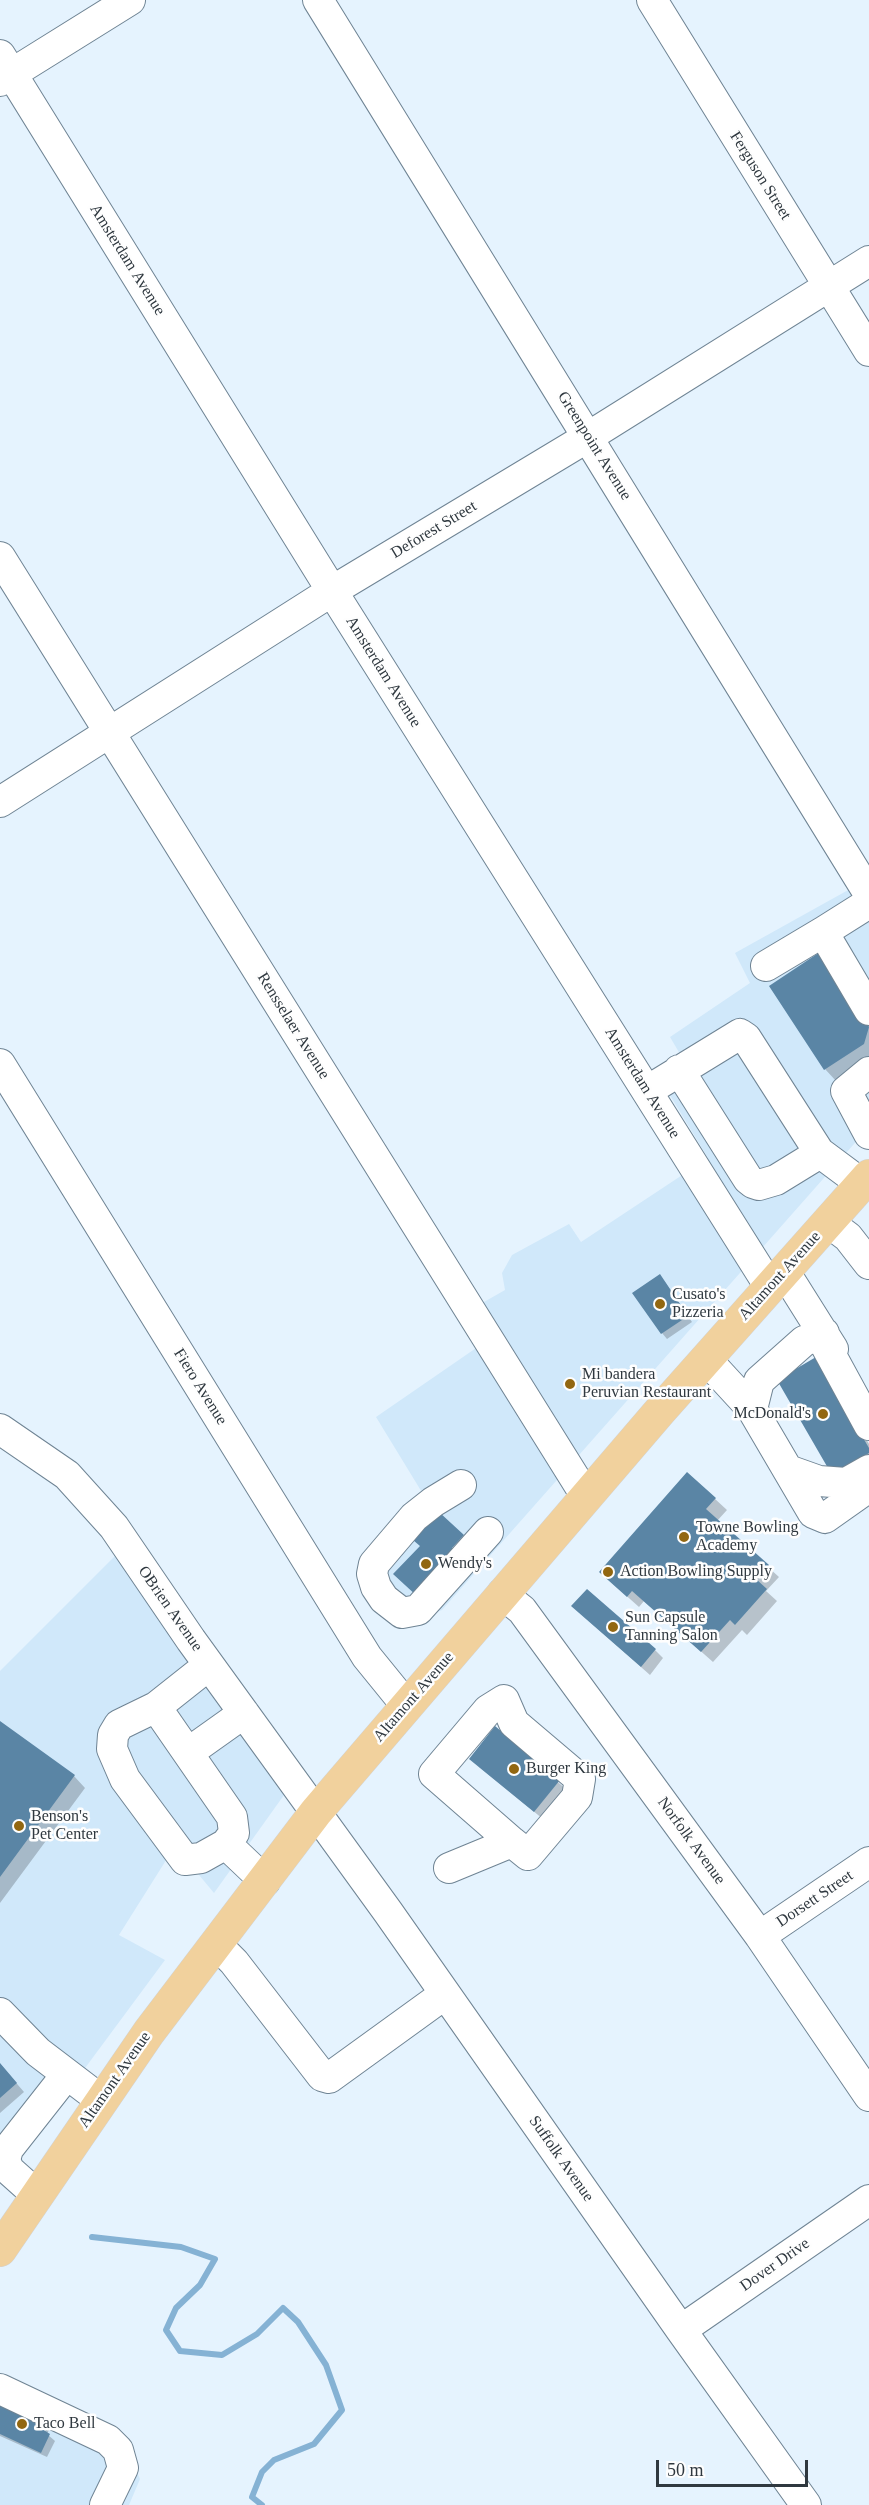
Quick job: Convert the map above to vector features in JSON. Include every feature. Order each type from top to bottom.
[{"type":"main road","name":"Altamont Avenue","points":[[0,2250],[149,2032],[316,1812],[586,1496],[865,1180]]},
{"type":"street","points":[[4,70],[130,0]]},
{"type":"street","name":"Greenpoint Avenue","points":[[318,0],[869,894]]},
{"type":"street","name":"Ferguson Street","points":[[652,0],[869,351]]},
{"type":"street","name":"Amsterdam Avenue","points":[[4,70],[647,1090],[777,1279],[824,1333]]},
{"type":"street","name":"Deforest Street","points":[[0,802],[332,591],[588,437],[869,261]]},
{"type":"street","name":"Rensselaer Avenue","points":[[0,557],[586,1496]]},
{"type":"street","points":[[766,966],[869,903]]},
{"type":"street","points":[[823,932],[869,1010]]},
{"type":"street","points":[[647,1090],[740,1034],[746,1038],[820,1153],[865,1180]]},
{"type":"street","name":"Fiero Avenue","points":[[0,1064],[367,1657],[406,1706]]},
{"type":"street","points":[[679,1070],[748,1179],[753,1183],[759,1185],[776,1180],[820,1153]]},
{"type":"street","points":[[869,1072],[846,1091],[861,1101],[869,1134]]},
{"type":"street","points":[[828,1222],[866,1255]]},
{"type":"street","points":[[752,1409],[759,1381],[804,1341],[824,1333]]},
{"type":"street","points":[[824,1333],[869,1411]]},
{"type":"street","points":[[824,1333],[826,1346],[869,1425]]},
{"type":"street","points":[[706,1359],[752,1409],[813,1513],[825,1518],[869,1487]]},
{"type":"street","name":"OBrien Avenue","points":[[0,1429],[67,1475],[114,1527],[209,1665],[316,1812]]},
{"type":"street","points":[[788,1470],[819,1481],[846,1483],[869,1470]]},
{"type":"street","points":[[461,1485],[414,1517],[374,1564],[372,1574],[376,1587],[384,1599],[402,1612],[418,1610],[488,1532]]},
{"type":"street","name":"Norfolk Avenue","points":[[502,1594],[522,1610],[760,1936],[869,2096]]},
{"type":"street","points":[[156,1707],[232,1817],[234,1833],[226,1844],[201,1858],[185,1860],[125,1779],[112,1749],[113,1735],[119,1725],[156,1707],[209,1665]]},
{"type":"street","points":[[504,1700],[514,1723],[580,1779],[577,1797],[528,1855],[512,1842],[434,1774],[489,1710],[504,1700]]},
{"type":"street","points":[[199,1745],[244,1713]]},
{"type":"street","name":"Suffolk Avenue","points":[[316,1812],[806,2505]]},
{"type":"street","points":[[448,1868],[512,1842]]},
{"type":"street","points":[[226,1844],[265,1881]]},
{"type":"street","name":"Dorsett Street","points":[[760,1936],[869,1862]]},
{"type":"street","points":[[216,1944],[234,1962],[322,2076],[329,2078],[445,1994]]},
{"type":"street","points":[[0,2013],[38,2052],[101,2100]]},
{"type":"street","points":[[37,2195],[9,2170],[5,2160],[8,2149],[67,2074]]},
{"type":"street","name":"Dover Drive","points":[[681,2330],[869,2200]]},
{"type":"street","points":[[0,2389],[108,2440],[118,2451],[123,2468],[105,2505]]},
{"type":"shaded area","points":[[850,889],[869,921],[869,1127],[442,1610],[403,1624],[364,1554],[423,1494],[376,1417],[495,1335],[477,1306],[505,1290],[502,1273],[512,1255],[569,1224],[581,1242],[708,1158],[654,1069],[680,1054],[670,1037],[750,983],[735,953]]},
{"type":"shaded area","points":[[120,1551],[284,1795],[214,1893],[175,1846],[119,1935],[165,1960],[0,2183],[0,1671]]},
{"type":"shaded area","points":[[0,2383],[124,2443],[140,2479],[129,2505],[0,2505]]},
{"type":"building","points":[[820,952],[869,1027],[864,1044],[824,1070],[769,986]]},
{"type":"building","name":"Cusato's Pizzeria","points":[[660,1274],[688,1316],[661,1334],[632,1293]]},
{"type":"building","name":"McDonald's","points":[[816,1357],[869,1448],[869,1453],[832,1475],[777,1380]]},
{"type":"building","name":"Towne Bowling Academy","points":[[687,1472],[716,1498],[706,1509],[769,1565],[756,1579],[767,1589],[735,1625],[730,1620],[701,1652],[632,1591],[627,1597],[599,1572]]},
{"type":"building","name":"Wendy's","points":[[439,1512],[464,1535],[452,1548],[458,1554],[418,1597],[393,1574],[420,1546],[413,1540]]},
{"type":"building","name":"Sun Capsule Tanning Salon","points":[[587,1589],[656,1649],[641,1667],[571,1606]]},
{"type":"building","name":"Benson's Pet Center","points":[[0,1721],[75,1775],[0,1877]]},
{"type":"building","name":"Burger King","points":[[495,1726],[560,1780],[534,1812],[469,1759]]},
{"type":"building","points":[[0,2063],[17,2083],[0,2098]]},
{"type":"building","name":"Taco Bell","points":[[0,2401],[47,2419],[42,2429],[50,2434],[41,2453],[0,2434]]},
{"type":"waterway","points":[[92,2237],[181,2247],[215,2259],[200,2285],[176,2308],[166,2330],[180,2351],[222,2355],[257,2334],[283,2308],[298,2322],[326,2365],[342,2410],[314,2444],[274,2460],[262,2472],[252,2497],[262,2505]]},
{"type":"place","name":"Cusato's Pizzeria","points":[[660,1304]]},
{"type":"place","name":"Mi bandera Peruvian Restaurant","points":[[570,1384]]},
{"type":"place","name":"McDonald's","points":[[823,1414]]},
{"type":"place","name":"Towne Bowling Academy","points":[[684,1537]]},
{"type":"place","name":"Wendy's","points":[[426,1564]]},
{"type":"place","name":"Action Bowling Supply","points":[[608,1572]]},
{"type":"place","name":"Sun Capsule Tanning Salon","points":[[613,1627]]},
{"type":"place","name":"Burger King","points":[[514,1769]]},
{"type":"place","name":"Benson's Pet Center","points":[[19,1826]]},
{"type":"place","name":"Taco Bell","points":[[22,2424]]}]
